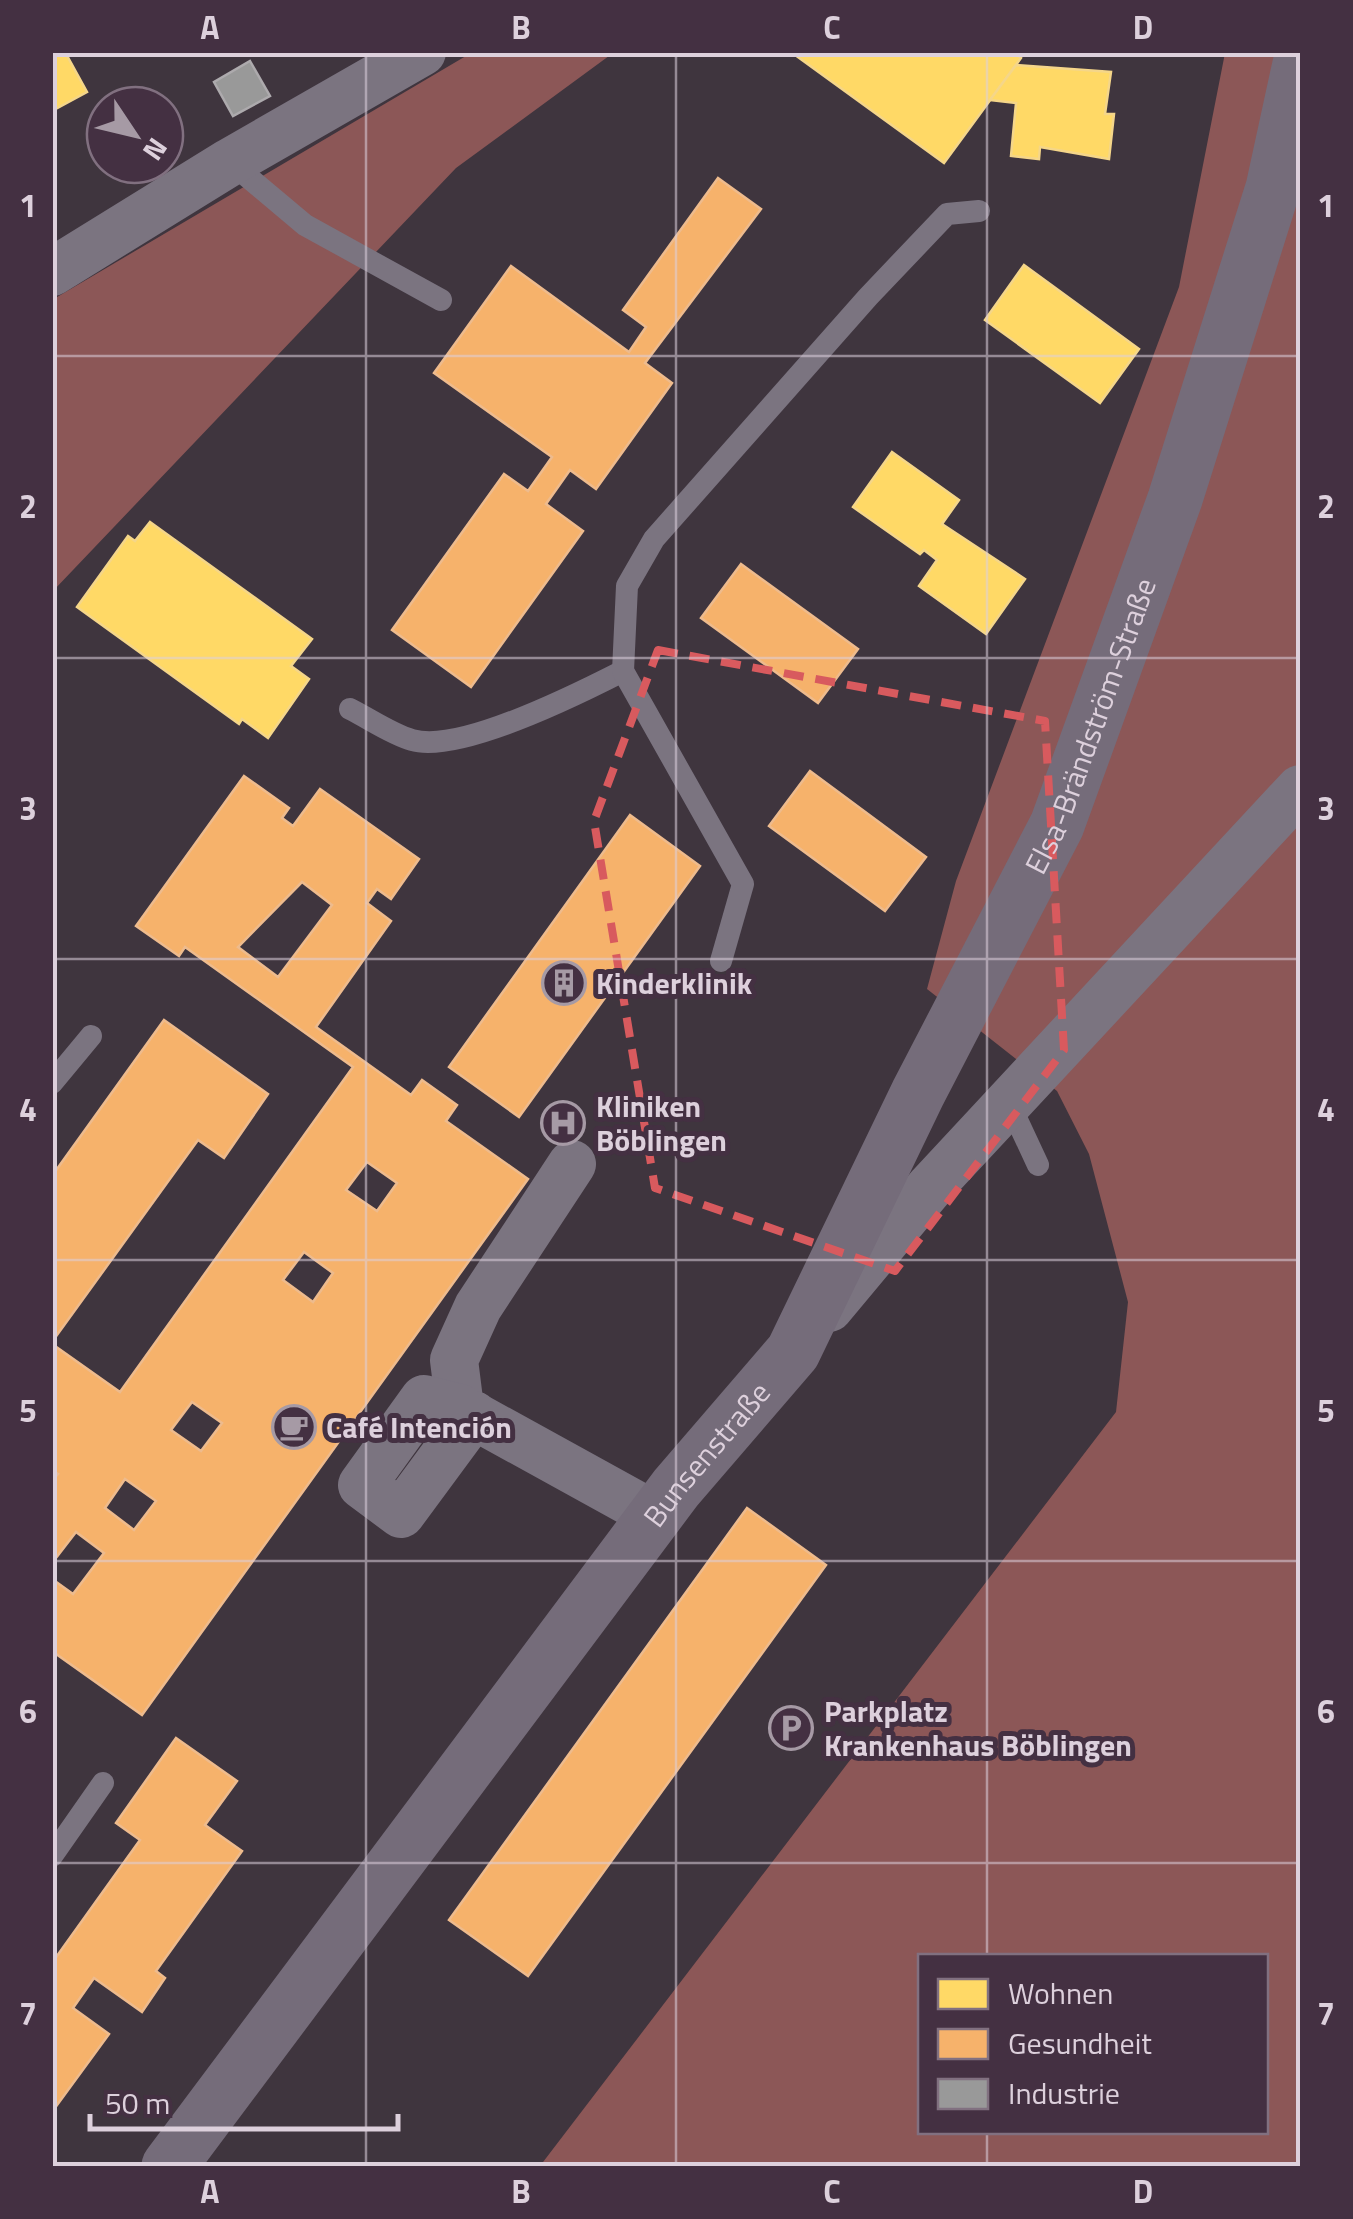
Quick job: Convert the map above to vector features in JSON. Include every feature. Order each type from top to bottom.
[{"type":"street","points":[[52,272],[230,162],[422,52]]},
{"type":"street","name":"Elsa-Brändström-Straße","points":[[793,1352],[918,1093],[1058,825],[1176,499],[1272,188],[1300,64]]},
{"type":"street","name":"Bunsenstraße","points":[[169,2166],[656,1516],[931,1186],[1300,789]]},
{"type":"street","points":[[572,1164],[478,1307],[454,1360],[467,1412],[656,1516]]},
{"type":"lane","points":[[230,162],[305,225],[441,300]]},
{"type":"lane","points":[[722,961],[743,884],[623,671],[628,586],[654,539],[868,296],[947,214],[979,211]]},
{"type":"lane","points":[[350,710],[415,742],[459,736],[507,723],[623,671]]},
{"type":"lane","points":[[52,1083],[92,1036]]},
{"type":"lane","points":[[1010,1105],[1038,1165]]},
{"type":"lane","points":[[52,1856],[103,1783]]},
{"type":"highlighted area","points":[[658,650],[1045,721],[1064,1050],[895,1271],[655,1188],[594,821]]},
{"type":"shaded area","points":[[471,53],[613,53],[456,168],[53,591],[52,300]]},
{"type":"shaded area","points":[[1225,53],[1300,53],[1300,2166],[540,2166],[1116,1412],[1128,1302],[1089,1154],[1057,1091],[927,989],[956,881],[1179,287]]},
{"type":"building: Wohnen","points":[[52,52],[65,52],[85,93],[52,111]]},
{"type":"building: Wohnen","points":[[791,52],[1014,52],[1021,58],[944,163]]},
{"type":"building: Wohnen","points":[[1016,65],[1111,72],[1105,114],[1114,114],[1109,159],[1040,147],[1039,159],[1011,156],[1016,103],[990,100]]},
{"type":"building: Wohnen","points":[[1024,265],[1139,349],[1100,403],[985,320]]},
{"type":"building: Wohnen","points":[[892,452],[959,500],[942,524],[1025,579],[986,634],[919,586],[937,560],[924,550],[920,554],[853,507]]},
{"type":"building: Wohnen","points":[[150,522],[312,639],[291,666],[309,679],[268,738],[242,719],[239,724],[77,607],[128,536],[135,541]]},
{"type":"building: Gesundheit","points":[[718,178],[761,209],[645,363],[672,383],[596,489],[570,470],[546,504],[583,531],[471,687],[392,630],[504,474],[528,491],[552,457],[434,373],[511,266],[629,352],[646,327],[623,310]]},
{"type":"building: Gesundheit","points":[[741,564],[858,649],[818,703],[701,618]]},
{"type":"building: Gesundheit","points":[[810,771],[926,857],[885,911],[769,826]]},
{"type":"building: Gesundheit","points":[[244,776],[289,808],[282,818],[293,826],[320,789],[419,859],[391,899],[377,889],[367,903],[391,921],[316,1027],[411,1095],[422,1080],[457,1105],[446,1121],[528,1179],[142,1715],[52,1651],[52,1579],[73,1594],[104,1553],[76,1532],[52,1563],[52,1481],[58,1474],[52,1470],[52,1344],[120,1392],[353,1067],[185,947],[179,956],[136,926]],"holes":[[[302,882],[332,905],[278,977],[238,947]],[[367,1162],[397,1183],[377,1211],[346,1190]],[[304,1252],[333,1273],[313,1302],[283,1280]],[[192,1402],[222,1423],[201,1451],[171,1430]],[[125,1479],[156,1501],[134,1530],[105,1508]]]},
{"type":"building: Gesundheit","name":"Kinderklinik","points":[[630,815],[700,866],[519,1117],[449,1067]]},
{"type":"building: Gesundheit","points":[[164,1020],[268,1094],[224,1158],[198,1140],[52,1342],[52,1176]]},
{"type":"building: Gesundheit","points":[[747,1508],[826,1565],[528,1976],[449,1920]]},
{"type":"building: Gesundheit","points":[[176,1738],[237,1781],[205,1825],[242,1851],[156,1971],[165,1978],[142,2012],[94,1978],[73,2008],[109,2034],[52,2112],[52,1963],[140,1840],[116,1823]]},
{"type":"building: Industrie","points":[[250,61],[270,96],[233,116],[214,82]]},
{"type":"place","name":"Kinderklinik","points":[[564,983]]},
{"type":"place","name":"Kliniken Böblingen","points":[[563,1123]]},
{"type":"place","name":"Café Intención","points":[[294,1427]]},
{"type":"place","name":"Parkplatz Krankenhaus Böblingen","points":[[791,1728]]}]
